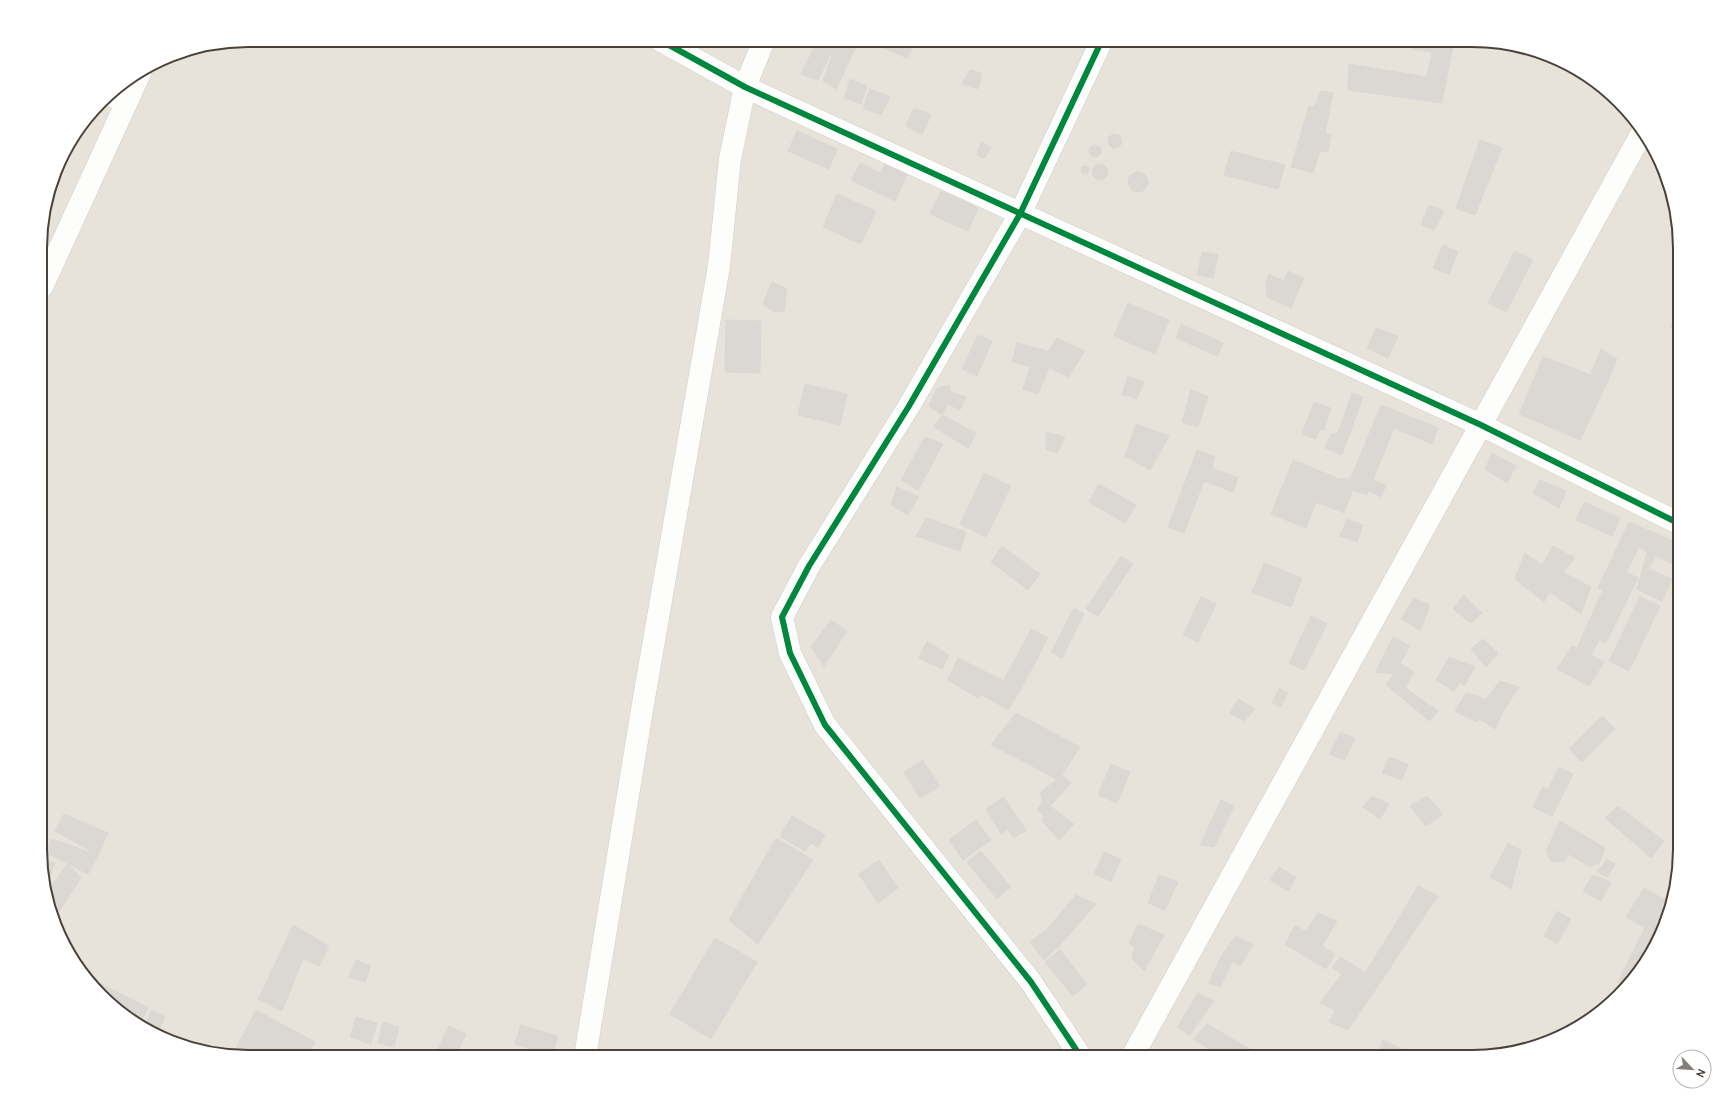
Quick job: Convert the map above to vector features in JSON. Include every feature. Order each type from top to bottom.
[{"type":"street","points":[[673,47],[745,87],[1481,425],[1673,521]]},
{"type":"street","points":[[586,1050],[644,696],[719,266],[730,159],[745,87],[761,47]]},
{"type":"street","points":[[1076,1050],[1030,982],[825,725],[790,653],[782,617],[809,566],[908,406],[1020,214],[1099,47]]},
{"type":"street","points":[[47,275],[118,98],[130,85]]},
{"type":"street","points":[[1136,1050],[1640,137]]},
{"type":"shaded area","points":[[234,47],[1486,47],[1512,51],[1549,62],[1573,74],[1595,88],[1632,125],[1646,147],[1658,171],[1662,183],[1669,208],[1673,234],[1673,863],[1669,889],[1658,926],[1646,950],[1632,972],[1595,1009],[1573,1023],[1549,1035],[1537,1039],[1512,1046],[1486,1050],[234,1050],[208,1046],[171,1035],[147,1023],[125,1009],[88,972],[74,950],[62,926],[58,914],[51,889],[47,863],[47,234],[51,208],[62,171],[74,147],[88,125],[115,97],[125,88],[147,74],[171,62],[208,51]]},
{"type":"building","points":[[814,47],[834,47],[818,80],[801,74]]},
{"type":"building","points":[[835,47],[845,47],[854,51],[836,89],[823,81]]},
{"type":"building","points":[[845,47],[857,47],[854,51]]},
{"type":"building","points":[[881,47],[912,47],[907,58]]},
{"type":"building","points":[[1413,47],[1453,47],[1442,103],[1348,90],[1349,64],[1427,77],[1432,52],[1413,49]]},
{"type":"building","points":[[970,70],[982,73],[978,89],[962,84]]},
{"type":"building","points":[[850,79],[867,86],[861,104],[844,98]]},
{"type":"building","points":[[870,89],[890,97],[881,115],[863,108]]},
{"type":"building","points":[[1321,91],[1333,93],[1325,133],[1331,135],[1328,152],[1320,151],[1313,173],[1291,167],[1309,106],[1314,107]]},
{"type":"building","points":[[914,108],[931,115],[922,135],[906,126]]},
{"type":"building","points":[[797,131],[837,149],[829,169],[788,151]]},
{"type":"building","points":[[1115,134],[1120,136],[1122,141],[1120,146],[1115,148],[1110,146],[1108,141],[1110,136]]},
{"type":"building","points":[[1480,140],[1502,148],[1475,215],[1456,208]]},
{"type":"building","points":[[981,142],[991,148],[985,158],[977,155]]},
{"type":"building","points":[[1095,145],[1099,147],[1101,151],[1099,155],[1095,157],[1091,155],[1089,151],[1091,147]]},
{"type":"building","points":[[1231,151],[1285,165],[1278,189],[1224,175]]},
{"type":"building","points":[[887,160],[909,171],[895,201],[851,180],[860,163],[881,173]]},
{"type":"building","points":[[1097,164],[1103,164],[1108,169],[1106,178],[1103,180],[1097,180],[1092,175],[1092,169]]},
{"type":"building","points":[[1083,166],[1087,166],[1089,170],[1087,174],[1083,174],[1081,172],[1081,168]]},
{"type":"building","points":[[1138,172],[1145,175],[1148,182],[1145,189],[1138,192],[1131,189],[1128,182],[1131,175]]},
{"type":"building","points":[[941,191],[978,208],[968,231],[930,214]]},
{"type":"building","points":[[837,194],[876,211],[861,244],[823,227]]},
{"type":"building","points":[[1429,205],[1444,211],[1434,230],[1421,225]]},
{"type":"building","points":[[1443,245],[1458,252],[1449,274],[1433,268]]},
{"type":"building","points":[[1515,251],[1533,260],[1506,312],[1488,303]]},
{"type":"building","points":[[1202,252],[1218,255],[1213,278],[1197,275]]},
{"type":"building","points":[[1288,271],[1304,278],[1291,308],[1267,297],[1266,282],[1269,274],[1284,281]]},
{"type":"building","points":[[772,282],[787,289],[784,311],[774,312],[763,304]]},
{"type":"building","points":[[1128,303],[1169,320],[1155,354],[1114,336]]},
{"type":"building","points":[[726,320],[761,321],[760,373],[725,372]]},
{"type":"building","points":[[1181,324],[1223,343],[1218,356],[1176,338]]},
{"type":"building","points":[[1376,328],[1398,336],[1388,358],[1367,348]]},
{"type":"building","points":[[978,335],[992,341],[977,376],[962,369]]},
{"type":"building","points":[[1057,338],[1085,351],[1068,377],[1049,368],[1038,394],[1023,389],[1030,367],[1012,362],[1017,343],[1048,351]]},
{"type":"building","points":[[1601,349],[1617,359],[1608,381],[1591,373]]},
{"type":"building","points":[[1543,357],[1608,381],[1580,440],[1519,414]]},
{"type":"building","points":[[1128,376],[1144,382],[1137,399],[1122,394]]},
{"type":"building","points":[[805,384],[847,394],[840,425],[798,415]]},
{"type":"building","points":[[949,385],[951,392],[966,397],[960,410],[948,404],[942,415],[929,406],[937,388]]},
{"type":"building","points":[[1191,390],[1208,396],[1198,427],[1182,422]]},
{"type":"building","points":[[1352,393],[1363,397],[1342,455],[1325,448],[1331,434],[1338,433]]},
{"type":"building","points":[[1314,402],[1331,408],[1324,430],[1319,430],[1316,439],[1302,434]]},
{"type":"building","points":[[1381,405],[1438,428],[1432,444],[1394,428],[1367,495],[1353,490],[1344,513],[1316,502],[1306,528],[1271,514],[1293,460],[1340,479],[1351,478]]},
{"type":"building","points":[[942,415],[976,433],[968,448],[934,427]]},
{"type":"building","points":[[1136,424],[1169,436],[1150,470],[1125,456]]},
{"type":"building","points":[[1046,432],[1065,437],[1057,453],[1046,449]]},
{"type":"building","points":[[925,437],[943,444],[918,490],[901,480]]},
{"type":"building","points":[[1197,450],[1215,457],[1212,468],[1238,478],[1233,492],[1204,481],[1184,533],[1168,527]]},
{"type":"building","points":[[1492,453],[1516,466],[1507,483],[1485,469]]},
{"type":"building","points":[[984,473],[1011,486],[986,537],[960,524]]},
{"type":"building","points":[[1374,480],[1386,485],[1381,497],[1369,491]]},
{"type":"building","points":[[1540,480],[1566,491],[1559,508],[1533,493]]},
{"type":"building","points":[[1099,484],[1136,505],[1125,523],[1089,502]]},
{"type":"building","points":[[897,487],[919,497],[908,515],[891,505]]},
{"type":"building","points":[[1584,502],[1620,518],[1612,536],[1576,520]]},
{"type":"building","points":[[926,518],[966,532],[960,551],[916,536]]},
{"type":"building","points":[[1347,519],[1363,525],[1357,542],[1340,536]]},
{"type":"building","points":[[1629,522],[1673,541],[1673,564],[1656,556],[1648,569],[1672,579],[1662,601],[1637,589],[1647,552],[1639,547],[1626,572],[1638,578],[1606,643],[1599,640],[1591,655],[1604,662],[1589,686],[1557,669],[1572,646],[1577,648],[1603,590],[1598,588]]},
{"type":"building","points":[[1002,546],[1040,574],[1028,590],[991,562]]},
{"type":"building","points":[[1553,546],[1575,558],[1563,572],[1591,587],[1581,614],[1550,592],[1558,577],[1542,566]]},
{"type":"building","points":[[1525,553],[1558,577],[1544,602],[1515,579]]},
{"type":"building","points":[[1121,556],[1133,564],[1098,616],[1086,609]]},
{"type":"building","points":[[1264,563],[1302,578],[1291,607],[1252,592]]},
{"type":"building","points":[[1464,595],[1482,613],[1471,623],[1453,609]]},
{"type":"building","points":[[1201,597],[1216,604],[1198,642],[1183,635]]},
{"type":"building","points":[[1640,597],[1660,606],[1629,671],[1609,661]]},
{"type":"building","points":[[1414,598],[1430,605],[1420,630],[1401,619]]},
{"type":"building","points":[[1074,608],[1084,614],[1062,658],[1051,652]]},
{"type":"building","points":[[1311,616],[1327,624],[1304,670],[1289,663]]},
{"type":"building","points":[[831,620],[847,631],[824,666],[811,647]]},
{"type":"building","points":[[1031,629],[1048,638],[1021,689],[1004,680]]},
{"type":"building","points":[[1393,637],[1410,646],[1394,674],[1376,672]]},
{"type":"building","points":[[1483,639],[1498,653],[1486,667],[1471,649]]},
{"type":"building","points":[[927,641],[949,655],[942,669],[919,658]]},
{"type":"building","points":[[1449,657],[1475,667],[1464,686],[1460,682],[1454,691],[1436,680]]},
{"type":"building","points":[[958,658],[990,674],[978,698],[948,680]]},
{"type":"building","points":[[1401,664],[1414,672],[1405,688],[1438,711],[1430,721],[1386,685]]},
{"type":"building","points":[[990,674],[1021,689],[1008,710],[980,694]]},
{"type":"building","points":[[1500,681],[1519,687],[1504,710],[1487,698]]},
{"type":"building","points":[[1280,688],[1288,693],[1280,707],[1272,703]]},
{"type":"building","points":[[1466,693],[1491,701],[1477,722],[1455,711]]},
{"type":"building","points":[[1238,699],[1255,709],[1244,721],[1230,713]]},
{"type":"building","points":[[1491,701],[1504,710],[1495,729],[1480,719]]},
{"type":"building","points":[[1016,713],[1080,747],[1062,775],[1057,779],[991,745]]},
{"type":"building","points":[[1602,716],[1615,729],[1582,762],[1569,749]]},
{"type":"building","points":[[1340,732],[1355,739],[1344,760],[1330,754]]},
{"type":"building","points":[[1389,757],[1408,764],[1402,780],[1382,773]]},
{"type":"building","points":[[923,760],[940,786],[920,798],[904,772]]},
{"type":"building","points":[[1111,764],[1130,772],[1117,803],[1098,795]]},
{"type":"building","points":[[1559,767],[1573,774],[1552,816],[1533,807],[1543,787],[1548,790]]},
{"type":"building","points":[[1062,775],[1071,783],[1050,806],[1074,824],[1059,840],[1042,821],[1043,816],[1037,810],[1043,801],[1040,793]]},
{"type":"building","points":[[1372,796],[1389,804],[1380,819],[1363,807]]},
{"type":"building","points":[[1427,796],[1443,814],[1426,826],[1410,806]]},
{"type":"building","points":[[1004,797],[1026,830],[1014,838],[1008,829],[1001,834],[986,809]]},
{"type":"building","points":[[1221,800],[1234,806],[1214,847],[1200,845]]},
{"type":"building","points":[[1618,806],[1664,841],[1651,858],[1605,818]]},
{"type":"building","points":[[64,814],[108,833],[98,855],[55,831]]},
{"type":"building","points":[[792,816],[825,835],[818,847],[811,843],[805,851],[780,836]]},
{"type":"building","points":[[976,820],[991,840],[963,860],[949,840]]},
{"type":"building","points":[[1560,821],[1605,848],[1599,863],[1590,867],[1569,854],[1564,861],[1552,862],[1546,851]]},
{"type":"building","points":[[776,838],[813,860],[758,944],[729,920]]},
{"type":"building","points":[[52,839],[98,855],[88,874],[47,853],[47,848]]},
{"type":"building","points":[[1508,843],[1521,850],[1511,889],[1490,877]]},
{"type":"building","points":[[981,851],[1011,887],[997,899],[967,862]]},
{"type":"building","points":[[1104,852],[1121,859],[1111,881],[1094,874]]},
{"type":"building","points":[[1607,859],[1615,864],[1607,877],[1596,871],[1603,866]]},
{"type":"building","points":[[47,860],[55,863],[49,877]]},
{"type":"building","points":[[879,860],[898,888],[878,903],[859,874]]},
{"type":"building","points":[[68,864],[81,878],[58,913],[51,887]]},
{"type":"building","points":[[1279,867],[1296,877],[1288,891],[1270,880]]},
{"type":"building","points":[[1159,875],[1178,882],[1165,910],[1148,903]]},
{"type":"building","points":[[1593,875],[1611,882],[1601,901],[1583,891]]},
{"type":"building","points":[[1418,886],[1438,896],[1415,930],[1398,920]]},
{"type":"building","points":[[1644,888],[1660,897],[1645,928],[1626,917]]},
{"type":"building","points":[[1076,895],[1096,904],[1061,944],[1044,960],[1030,942],[1048,928]]},
{"type":"building","points":[[1660,897],[1666,900],[1658,926],[1646,950],[1632,972],[1621,984],[1618,982]]},
{"type":"building","points":[[1557,911],[1571,919],[1557,944],[1544,936]]},
{"type":"building","points":[[1318,913],[1337,921],[1322,946],[1335,954],[1326,969],[1285,944],[1295,926],[1306,931]]},
{"type":"building","points":[[1398,920],[1415,930],[1380,983],[1365,973]]},
{"type":"building","points":[[1138,924],[1164,935],[1144,971],[1132,959],[1134,947],[1129,943]]},
{"type":"building","points":[[293,925],[329,946],[319,966],[282,949]]},
{"type":"building","points":[[1236,936],[1253,945],[1240,966],[1221,956]]},
{"type":"building","points":[[715,938],[757,962],[711,1039],[670,1014]]},
{"type":"building","points":[[282,949],[303,959],[282,1011],[258,999]]},
{"type":"building","points":[[1060,950],[1087,984],[1073,996],[1045,962]]},
{"type":"building","points":[[1221,956],[1232,963],[1220,987],[1209,983]]},
{"type":"building","points":[[1341,957],[1380,983],[1348,1030],[1329,1022],[1335,1010],[1320,1003],[1342,974],[1332,967]]},
{"type":"building","points":[[356,960],[371,966],[365,982],[349,977]]},
{"type":"building","points":[[96,981],[148,1008],[142,1020],[125,1009]]},
{"type":"building","points":[[1198,993],[1214,1001],[1190,1035],[1177,1027]]},
{"type":"building","points":[[152,1010],[165,1017],[159,1029],[146,1022]]},
{"type":"building","points":[[256,1010],[315,1042],[311,1050],[235,1050]]},
{"type":"building","points":[[356,1017],[377,1023],[371,1044],[350,1037]]},
{"type":"building","points":[[383,1022],[399,1027],[394,1047],[378,1043]]},
{"type":"building","points":[[1207,1024],[1252,1050],[1211,1050],[1193,1039]]},
{"type":"building","points":[[521,1025],[558,1036],[554,1050],[535,1050],[515,1044]]},
{"type":"building","points":[[449,1026],[466,1034],[458,1050],[437,1050]]},
{"type":"building","points":[[1383,1040],[1404,1050],[1378,1050]]},
{"type":"cycle path","points":[[673,47],[745,87],[1481,425],[1673,521]]},
{"type":"cycle path","points":[[1076,1050],[1031,982],[825,725],[790,653],[782,617],[809,566],[909,406],[1020,214],[1099,47]]}]
